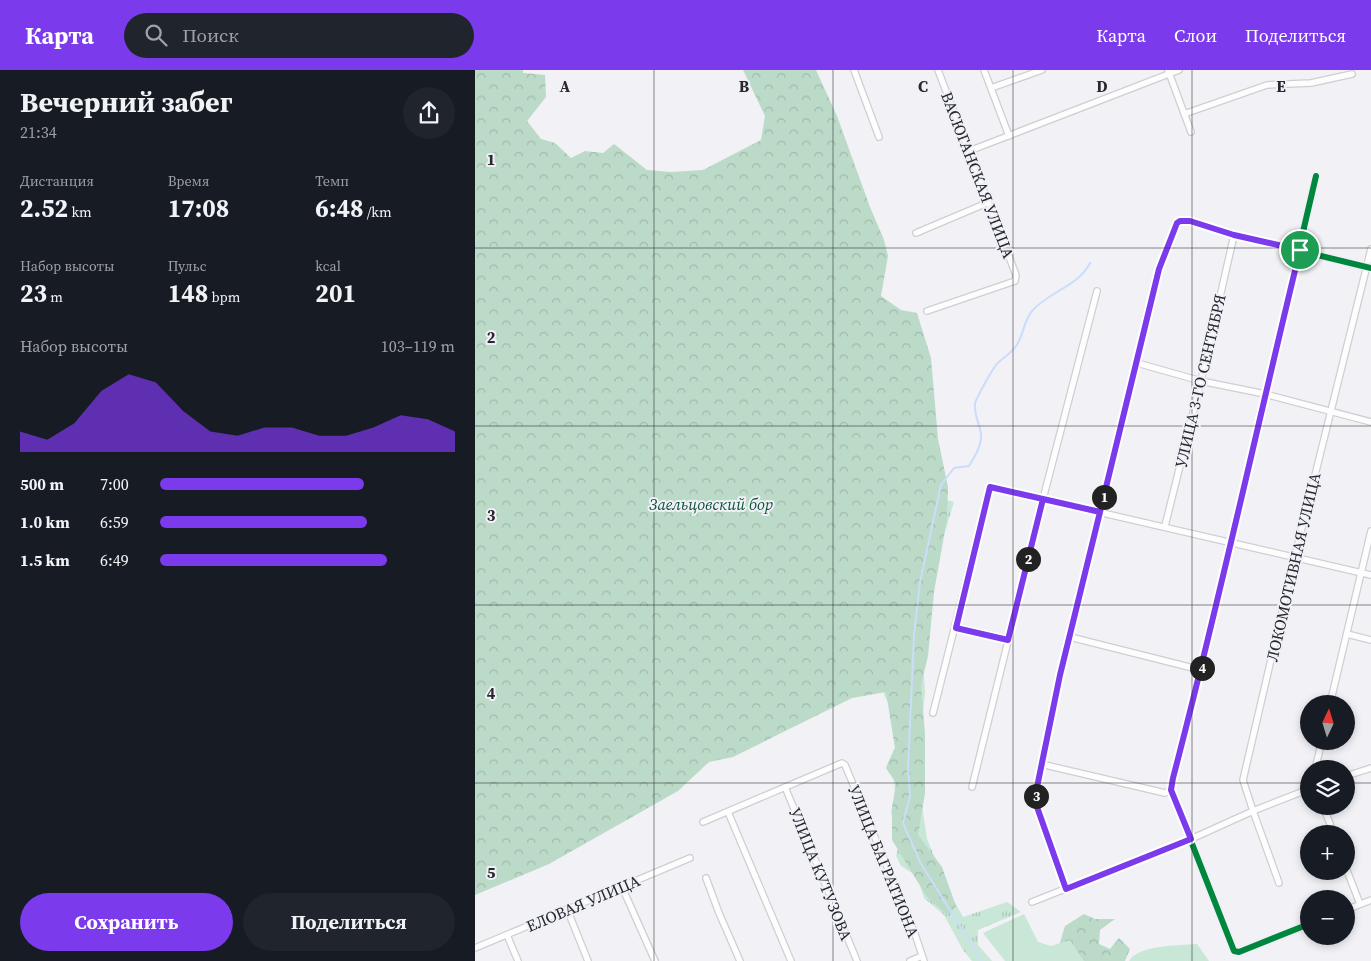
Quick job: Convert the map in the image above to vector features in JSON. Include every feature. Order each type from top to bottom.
[{"type":"street","points":[[854,70],[879,137]]},
{"type":"street","name":"ВАСЮГАНСКАЯ УЛИЦА","points":[[927,311],[1015,281],[1016,275],[987,203],[939,70]]},
{"type":"street","points":[[984,70],[1009,136]]},
{"type":"street","points":[[991,88],[1042,70]]},
{"type":"street","points":[[969,151],[1169,72],[1179,70]]},
{"type":"street","points":[[1169,72],[1191,132]]},
{"type":"street","points":[[1184,114],[1267,85],[1311,83],[1352,74]]},
{"type":"street","points":[[1300,928],[1239,952],[1234,951],[1171,790],[1201,670],[1316,176]]},
{"type":"street","points":[[916,233],[987,203]]},
{"type":"street","points":[[1066,889],[1037,807],[1036,792],[1119,430],[1159,269],[1177,223],[1180,221],[1190,221],[1234,235],[1369,268]]},
{"type":"street","name":"УЛИЦА 3-ГО СЕНТЯБРЯ","points":[[1165,526],[1201,381],[1234,235]]},
{"type":"street","name":"ЛОКОМОТИВНАЯ УЛИЦА","points":[[1279,883],[1243,780],[1330,412],[1369,268],[1371,249]]},
{"type":"street","points":[[972,787],[1043,499],[1097,291]]},
{"type":"street","points":[[1137,363],[1201,381],[1265,394],[1371,422]]},
{"type":"street","points":[[933,713],[956,628],[990,487],[1371,575]]},
{"type":"street","points":[[1333,695],[1371,531]]},
{"type":"street","points":[[956,628],[1008,640]]},
{"type":"street","points":[[1347,634],[1371,640]]},
{"type":"street","points":[[1070,637],[1201,670]]},
{"type":"street","name":"УЛИЦА БАГРАТИОНА","points":[[785,787],[842,763],[845,765],[915,934],[923,958]]},
{"type":"street","points":[[1041,764],[1165,793],[1171,790]]},
{"type":"street","points":[[1355,773],[1371,768]]},
{"type":"street","points":[[703,822],[785,787]]},
{"type":"street","name":"УЛИЦА КУТУЗОВА","points":[[785,787],[857,961]]},
{"type":"street","points":[[1031,902],[1300,793]]},
{"type":"street","points":[[728,812],[791,961]]},
{"type":"street","name":"ЕЛОВАЯ УЛИЦА","points":[[475,948],[690,858]]},
{"type":"street","points":[[707,878],[719,913],[740,961]]},
{"type":"street","points":[[1351,880],[1360,904]]},
{"type":"street","points":[[622,887],[655,961]]},
{"type":"street","points":[[1355,906],[1371,900]]},
{"type":"street","points":[[567,909],[588,961]]},
{"type":"street","points":[[507,935],[518,961]]},
{"type":"street","points":[[909,961],[923,958]]},
{"type":"green space","name":"Заельцовский бор","points":[[475,70],[523,70],[523,73],[545,75],[546,97],[527,121],[541,139],[555,143],[571,158],[585,151],[603,153],[614,144],[647,170],[671,172],[703,170],[761,140],[765,116],[743,70],[816,70],[837,116],[884,240],[888,256],[881,296],[901,310],[917,313],[931,358],[938,439],[948,487],[947,519],[934,592],[928,656],[921,685],[925,734],[925,793],[918,835],[942,867],[956,906],[947,915],[927,897],[892,840],[892,808],[896,783],[886,768],[895,748],[886,692],[852,698],[733,757],[709,762],[678,791],[549,864],[475,895]]},
{"type":"green space","points":[[924,493],[954,502],[935,565],[922,643],[925,693],[917,773],[927,839],[949,892],[963,917],[1007,902],[1021,912],[978,930],[978,945],[992,961],[972,961],[963,950],[944,915],[924,898],[917,876],[901,866],[896,856],[900,839],[891,813],[895,791],[893,772],[887,765],[895,747],[894,713],[884,695],[888,638]]},
{"type":"green space","points":[[1024,914],[1038,942],[1051,946],[1070,940],[1084,961],[1005,961],[983,933]]},
{"type":"green space","points":[[1084,914],[1095,919],[1115,919],[1100,930],[1099,944],[1110,949],[1119,938],[1130,949],[1125,961],[1074,961],[1059,946],[1065,926]]},
{"type":"green space","points":[[1197,944],[1209,961],[1129,961],[1134,955],[1150,949]]},
{"type":"waterway","points":[[982,961],[921,864],[903,823],[910,796],[908,768],[914,636],[920,582],[941,485],[954,468],[969,466],[979,446],[981,434],[975,412],[975,404],[981,391],[997,364],[1016,346],[1032,311],[1046,299],[1079,278],[1090,263]]},
{"type":"cycle path","points":[[1300,928],[1239,952],[1234,951],[1171,790],[1201,670],[1316,176]]},
{"type":"cycle path","points":[[1066,889],[1037,807],[1036,792],[1060,675],[1159,269],[1177,223],[1180,221],[1190,221],[1234,235],[1371,268]]},
{"type":"route","points":[[1300,250],[1201,670],[1173,778],[1171,790],[1191,839],[1066,889],[1037,807],[1036,792],[1060,675],[1100,512],[1043,499],[1008,640],[956,628],[990,487],[1043,499],[1100,512],[1159,269],[1177,223],[1180,221],[1190,221],[1234,235],[1300,250]]}]
